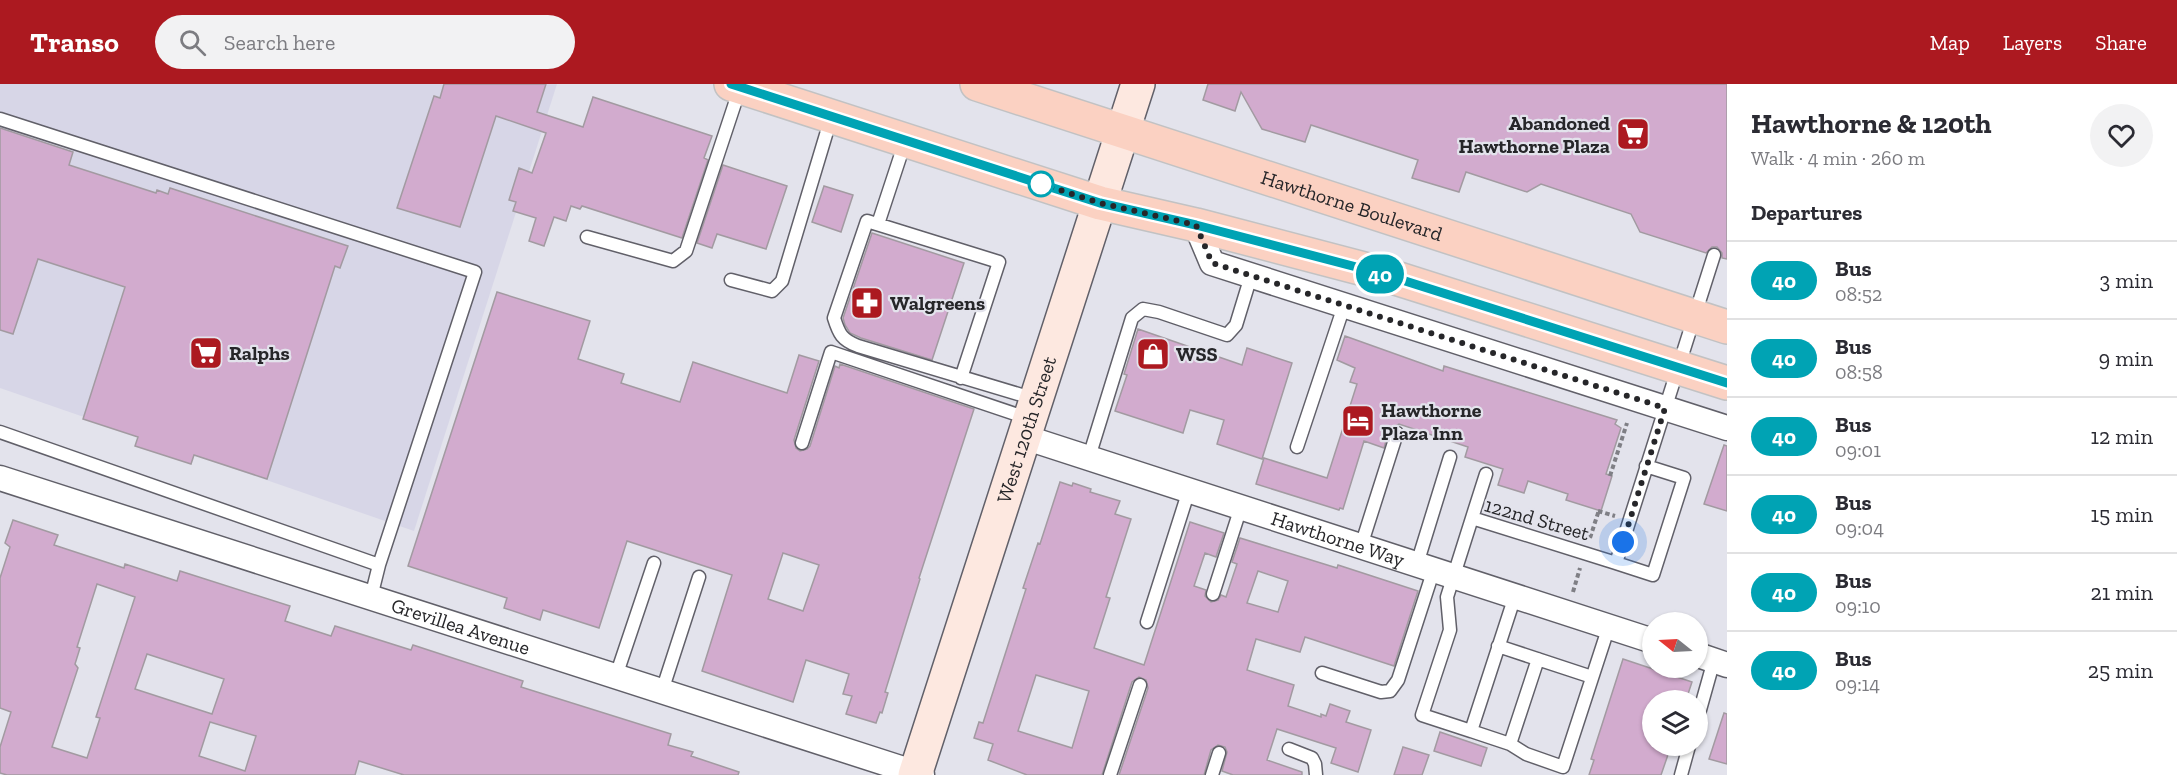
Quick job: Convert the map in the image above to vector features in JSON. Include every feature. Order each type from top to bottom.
[{"type":"main road","name":"Hawthorne Boulevard","points":[[977,84],[1727,327]]},
{"type":"main road","name":"West 120th Street","points":[[917,774],[1138,84]]},
{"type":"main road","points":[[736,86],[1100,203],[1196,225],[1383,274],[1727,383]]},
{"type":"street","points":[[1196,225],[1212,263],[1727,428]]},
{"type":"street","name":"Hawthorne Way","points":[[1030,419],[1089,458],[1642,636]]},
{"type":"street","name":"Grevillea Avenue","points":[[0,478],[917,774]]},
{"type":"lane","points":[[587,237],[673,261],[686,251],[736,86]]},
{"type":"lane","points":[[731,280],[772,291],[782,281],[831,116]]},
{"type":"lane","points":[[0,118],[476,272],[379,565],[371,597]]},
{"type":"lane","points":[[878,224],[906,141]]},
{"type":"lane","points":[[961,378],[999,262],[867,221],[834,318],[839,335],[847,342],[858,346],[961,378],[1030,419]]},
{"type":"lane","points":[[1616,563],[1714,255]]},
{"type":"lane","points":[[1089,458],[1132,318],[1143,309],[1159,312],[1227,335],[1236,325],[1251,276]]},
{"type":"lane","points":[[1297,447],[1344,306]]},
{"type":"lane","points":[[801,443],[831,352],[1030,419]]},
{"type":"lane","points":[[0,432],[379,565]]},
{"type":"lane","points":[[1361,546],[1397,434]]},
{"type":"lane","points":[[1322,673],[1381,692],[1390,690],[1398,680],[1434,569],[1450,457]]},
{"type":"lane","name":"122nd Street","points":[[1471,731],[1422,715],[1450,630],[1447,597],[1434,569],[1472,518],[1653,575],[1684,478],[1646,466]]},
{"type":"lane","points":[[1472,518],[1486,474]]},
{"type":"lane","points":[[1147,622],[1189,490]]},
{"type":"lane","points":[[1213,594],[1241,507]]},
{"type":"lane","points":[[616,676],[654,563]]},
{"type":"lane","points":[[662,691],[699,577]]},
{"type":"lane","points":[[1515,596],[1471,731],[1510,744],[1526,754],[1563,766],[1609,626]]},
{"type":"lane","points":[[1498,646],[1592,677]]},
{"type":"lane","points":[[1510,744],[1538,659]]},
{"type":"lane","points":[[1705,690],[1713,660]]},
{"type":"lane","points":[[1110,775],[1140,685]]},
{"type":"lane","points":[[1289,749],[1312,758],[1316,764],[1316,775]]},
{"type":"lane","points":[[1212,775],[1219,753]]},
{"type":"lane","points":[[1681,775],[1686,756]]},
{"type":"path","points":[[1610,476],[1627,423]]},
{"type":"path","points":[[1593,530],[1599,510]]},
{"type":"shaded area","points":[[0,84],[557,84],[414,531],[0,388]]},
{"type":"building","points":[[444,84],[546,84],[537,112],[583,127],[593,97],[712,136],[704,158],[708,160],[682,238],[582,206],[580,209],[571,206],[566,221],[554,217],[544,246],[529,241],[536,218],[513,211],[516,202],[509,200],[519,168],[532,173],[546,133],[496,116],[460,227],[397,208],[434,96],[440,98]]},
{"type":"building","name":"Abandoned Hawthorne Plaza","points":[[1208,84],[1727,84],[1727,259],[1722,258],[1722,253],[1717,247],[1712,247],[1706,253],[1640,232],[1631,214],[1541,184],[1527,192],[1466,172],[1459,192],[1412,178],[1418,160],[1311,125],[1305,142],[1262,129],[1241,92],[1235,111],[1203,100]]},
{"type":"building","name":"Ralphs","points":[[0,128],[73,152],[69,165],[156,193],[157,190],[168,194],[170,188],[348,246],[340,268],[335,266],[267,479],[194,455],[191,464],[135,446],[138,437],[83,419],[125,287],[38,259],[13,334],[0,330]]},
{"type":"building","points":[[723,165],[787,186],[766,249],[717,234],[712,248],[697,243]]},
{"type":"building","points":[[824,186],[853,195],[841,232],[812,222]]},
{"type":"building","name":"Walgreens","points":[[872,233],[964,263],[932,360],[861,338],[850,333],[845,325],[843,318]]},
{"type":"building","points":[[497,292],[590,321],[578,359],[624,374],[621,383],[680,402],[693,362],[787,393],[799,355],[819,361],[794,440],[796,448],[800,451],[810,446],[835,366],[839,368],[840,364],[974,409],[919,578],[885,692],[888,693],[882,713],[880,712],[876,723],[846,714],[852,696],[843,694],[849,674],[806,660],[793,702],[702,671],[732,575],[627,541],[599,628],[543,610],[540,620],[504,608],[507,598],[408,566]],"holes":[[[783,553],[819,565],[803,611],[768,599]]]},
{"type":"building","points":[[1138,329],[1242,365],[1247,348],[1292,363],[1262,459],[1217,444],[1224,420],[1190,410],[1183,433],[1115,411],[1127,375],[1124,374]]},
{"type":"building","points":[[1345,336],[1443,371],[1444,366],[1617,420],[1615,424],[1621,428],[1606,474],[1612,476],[1601,511],[1566,500],[1568,494],[1528,481],[1524,493],[1498,485],[1503,469],[1465,457],[1468,447],[1399,424],[1389,430],[1384,448],[1364,441],[1343,509],[1339,510],[1256,484],[1264,458],[1327,478],[1357,384],[1350,382],[1355,368],[1337,360]]},
{"type":"building","points":[[1724,445],[1727,446],[1727,511],[1704,504]]},
{"type":"building","points":[[1060,482],[1072,486],[1073,483],[1091,489],[1090,492],[1120,501],[1115,514],[1131,519],[1106,597],[1110,598],[1094,648],[1144,665],[1190,522],[1224,533],[1216,557],[1205,553],[1194,586],[1206,590],[1205,596],[1211,602],[1218,600],[1221,595],[1226,597],[1237,564],[1232,562],[1240,538],[1337,568],[1338,565],[1418,591],[1394,666],[1305,637],[1300,652],[1256,639],[1247,670],[1294,685],[1288,706],[1321,717],[1321,714],[1326,716],[1330,704],[1350,711],[1346,722],[1371,730],[1358,772],[1331,763],[1336,748],[1277,729],[1267,760],[1302,772],[1302,775],[1233,775],[1222,771],[1227,752],[1225,747],[1218,745],[1211,750],[1204,775],[1119,775],[1148,688],[1146,680],[1139,677],[1132,682],[1102,775],[1027,775],[988,760],[993,744],[974,738],[979,722],[983,723],[1026,589],[1023,588],[1038,543],[1040,544]],"holes":[[[1258,571],[1288,581],[1278,612],[1247,603]],[[1036,675],[1089,691],[1072,748],[1018,731]]]},
{"type":"building","points":[[13,520],[58,535],[54,545],[124,568],[125,564],[177,581],[180,571],[290,606],[285,621],[331,636],[335,626],[411,650],[413,645],[523,681],[521,687],[671,734],[668,745],[693,752],[691,756],[739,772],[738,775],[404,775],[359,761],[355,775],[7,775],[0,773],[0,747],[11,712],[0,708],[0,578],[10,547],[5,543]],"holes":[[[97,584],[135,597],[96,717],[100,718],[87,758],[52,747],[78,668],[75,664],[80,648],[77,647]],[[147,654],[224,679],[212,714],[135,689]],[[210,722],[256,736],[245,771],[199,756]]]},
{"type":"building","points":[[1623,659],[1642,665],[1642,678],[1680,678],[1692,682],[1689,690],[1642,690],[1642,756],[1668,756],[1661,775],[1589,775],[1594,760],[1591,759]]},
{"type":"building","points":[[1724,713],[1727,714],[1727,764],[1709,759]]},
{"type":"building","points":[[1440,732],[1487,748],[1481,766],[1434,751]]},
{"type":"building","points":[[1403,747],[1429,755],[1422,775],[1394,775]]},
{"type":"bus line","name":"40","points":[[731,84],[1100,203],[1196,225],[1383,274],[1727,383]]},
{"type":"place","name":"Abandoned Hawthorne Plaza","points":[[1633,134]]},
{"type":"place","name":"Walgreens","points":[[867,303]]},
{"type":"place","name":"Ralphs","points":[[206,353]]},
{"type":"place","name":"WSS","points":[[1153,354]]},
{"type":"place","name":"Hawthorne Plaza Inn","points":[[1358,421]]},
{"type":"route","points":[[1041,184],[1100,203],[1196,225],[1212,263],[1665,408],[1623,542]]}]
